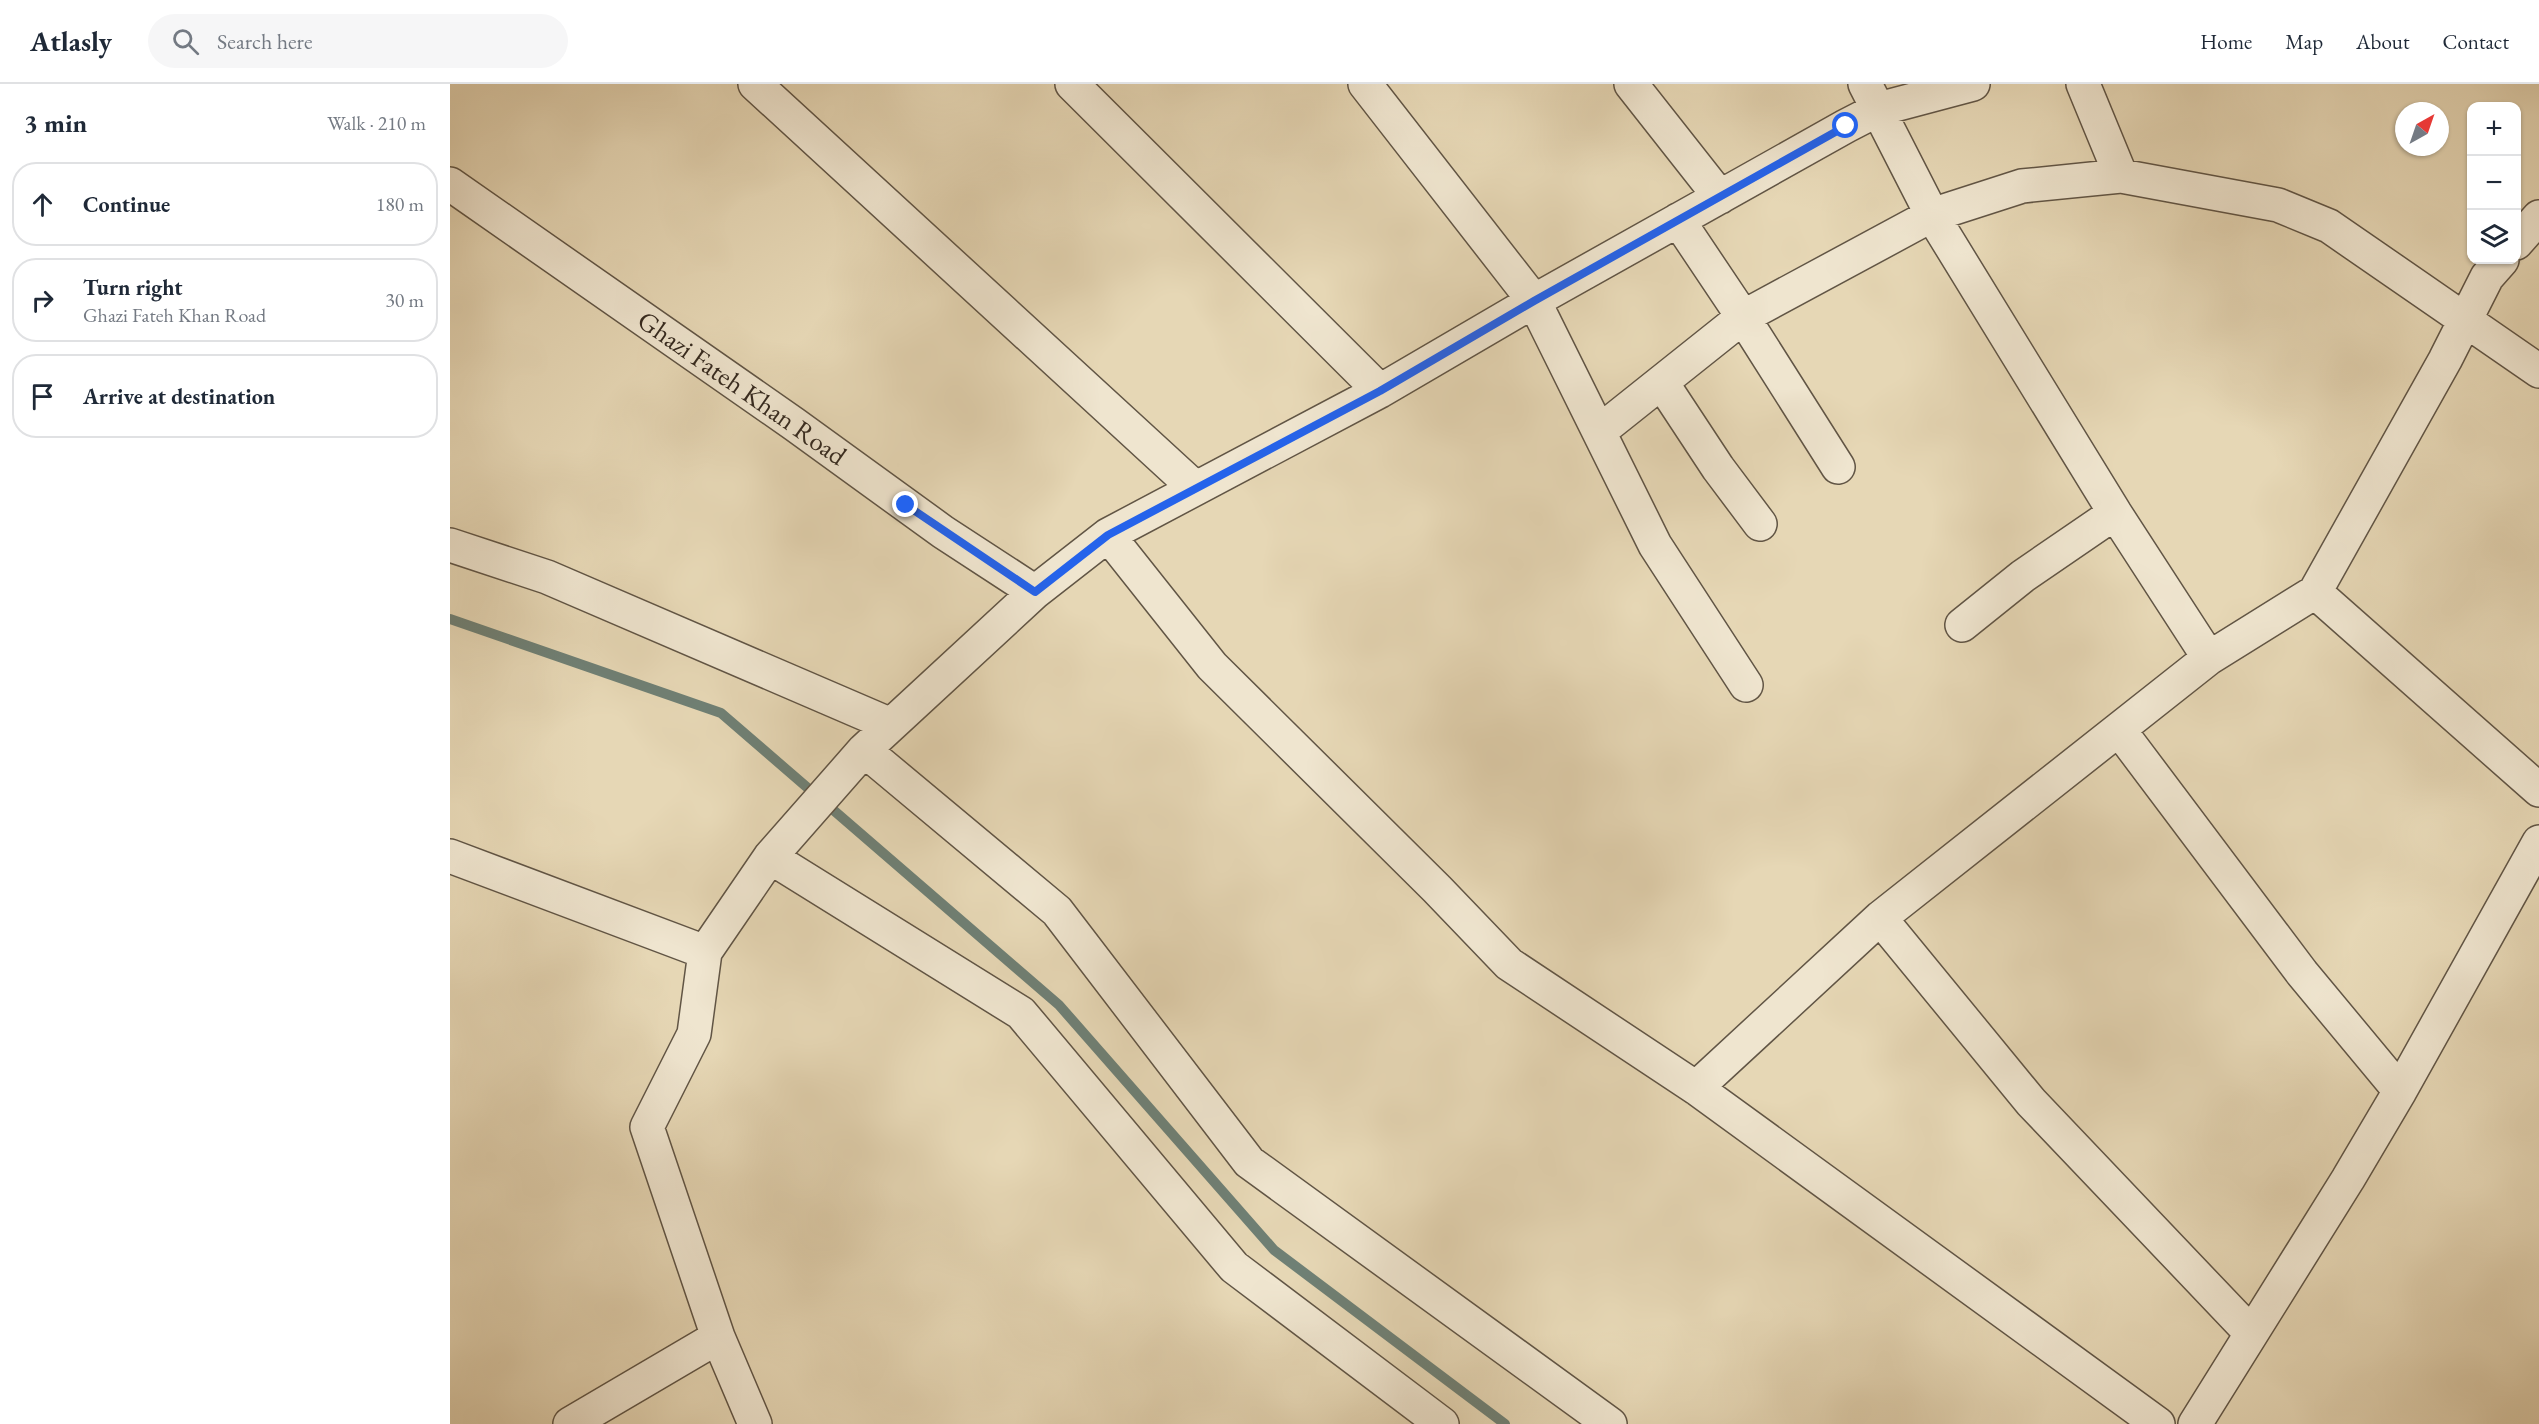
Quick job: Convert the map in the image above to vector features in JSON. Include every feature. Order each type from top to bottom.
[{"type":"street","points":[[755,84],[1194,488]]},
{"type":"street","points":[[1072,84],[1380,391]]},
{"type":"street","points":[[1365,84],[1534,301],[1655,545],[1746,685]]},
{"type":"street","points":[[1631,84],[1720,197]]},
{"type":"street","points":[[755,1424],[718,1337],[647,1127],[694,1034],[705,952],[779,845],[838,777],[864,750],[1035,592],[1108,535],[1380,391],[1534,301],[1720,197],[1872,97],[1973,84]]},
{"type":"street","points":[[2084,84],[2121,176]]},
{"type":"street","points":[[1872,97],[1932,215],[2115,513],[2209,658]]},
{"type":"street","points":[[1600,431],[1743,317],[1932,215],[2022,186],[2121,176],[2278,205],[2329,226],[2539,370]]},
{"type":"street","name":"Ghazi Fateh Khan Road","points":[[450,184],[794,424],[943,532],[1035,592]]},
{"type":"street","points":[[2521,238],[2539,217]]},
{"type":"street","points":[[1678,220],[1743,317],[1838,467]]},
{"type":"street","points":[[1696,1088],[1880,918],[2209,658],[2315,592],[2445,360],[2487,277],[2498,264]]},
{"type":"street","points":[[1662,383],[1718,468],[1760,524]]},
{"type":"street","points":[[1962,625],[2023,576],[2115,513]]},
{"type":"street","points":[[1108,535],[1212,666],[1437,889],[1509,964],[1696,1088],[2158,1424]]},
{"type":"street","points":[[450,544],[547,577],[891,726]]},
{"type":"street","points":[[2315,592],[2539,790]]},
{"type":"street","points":[[2120,730],[2302,974],[2400,1091]]},
{"type":"street","points":[[864,750],[1058,911],[1249,1162],[1610,1424]]},
{"type":"street","points":[[2195,1424],[2348,1179],[2400,1091],[2539,842]]},
{"type":"street","points":[[779,845],[1021,1013],[1234,1267],[1442,1424]]},
{"type":"street","points":[[450,856],[705,952]]},
{"type":"street","points":[[1880,918],[2031,1102],[2251,1333]]},
{"type":"street","points":[[570,1424],[718,1337]]},
{"type":"waterway","points":[[450,619],[721,713],[1059,1005],[1274,1250],[1505,1424]]},
{"type":"route","points":[[906,505],[1035,592],[1108,535],[1380,391],[1534,301],[1846,126]]}]
